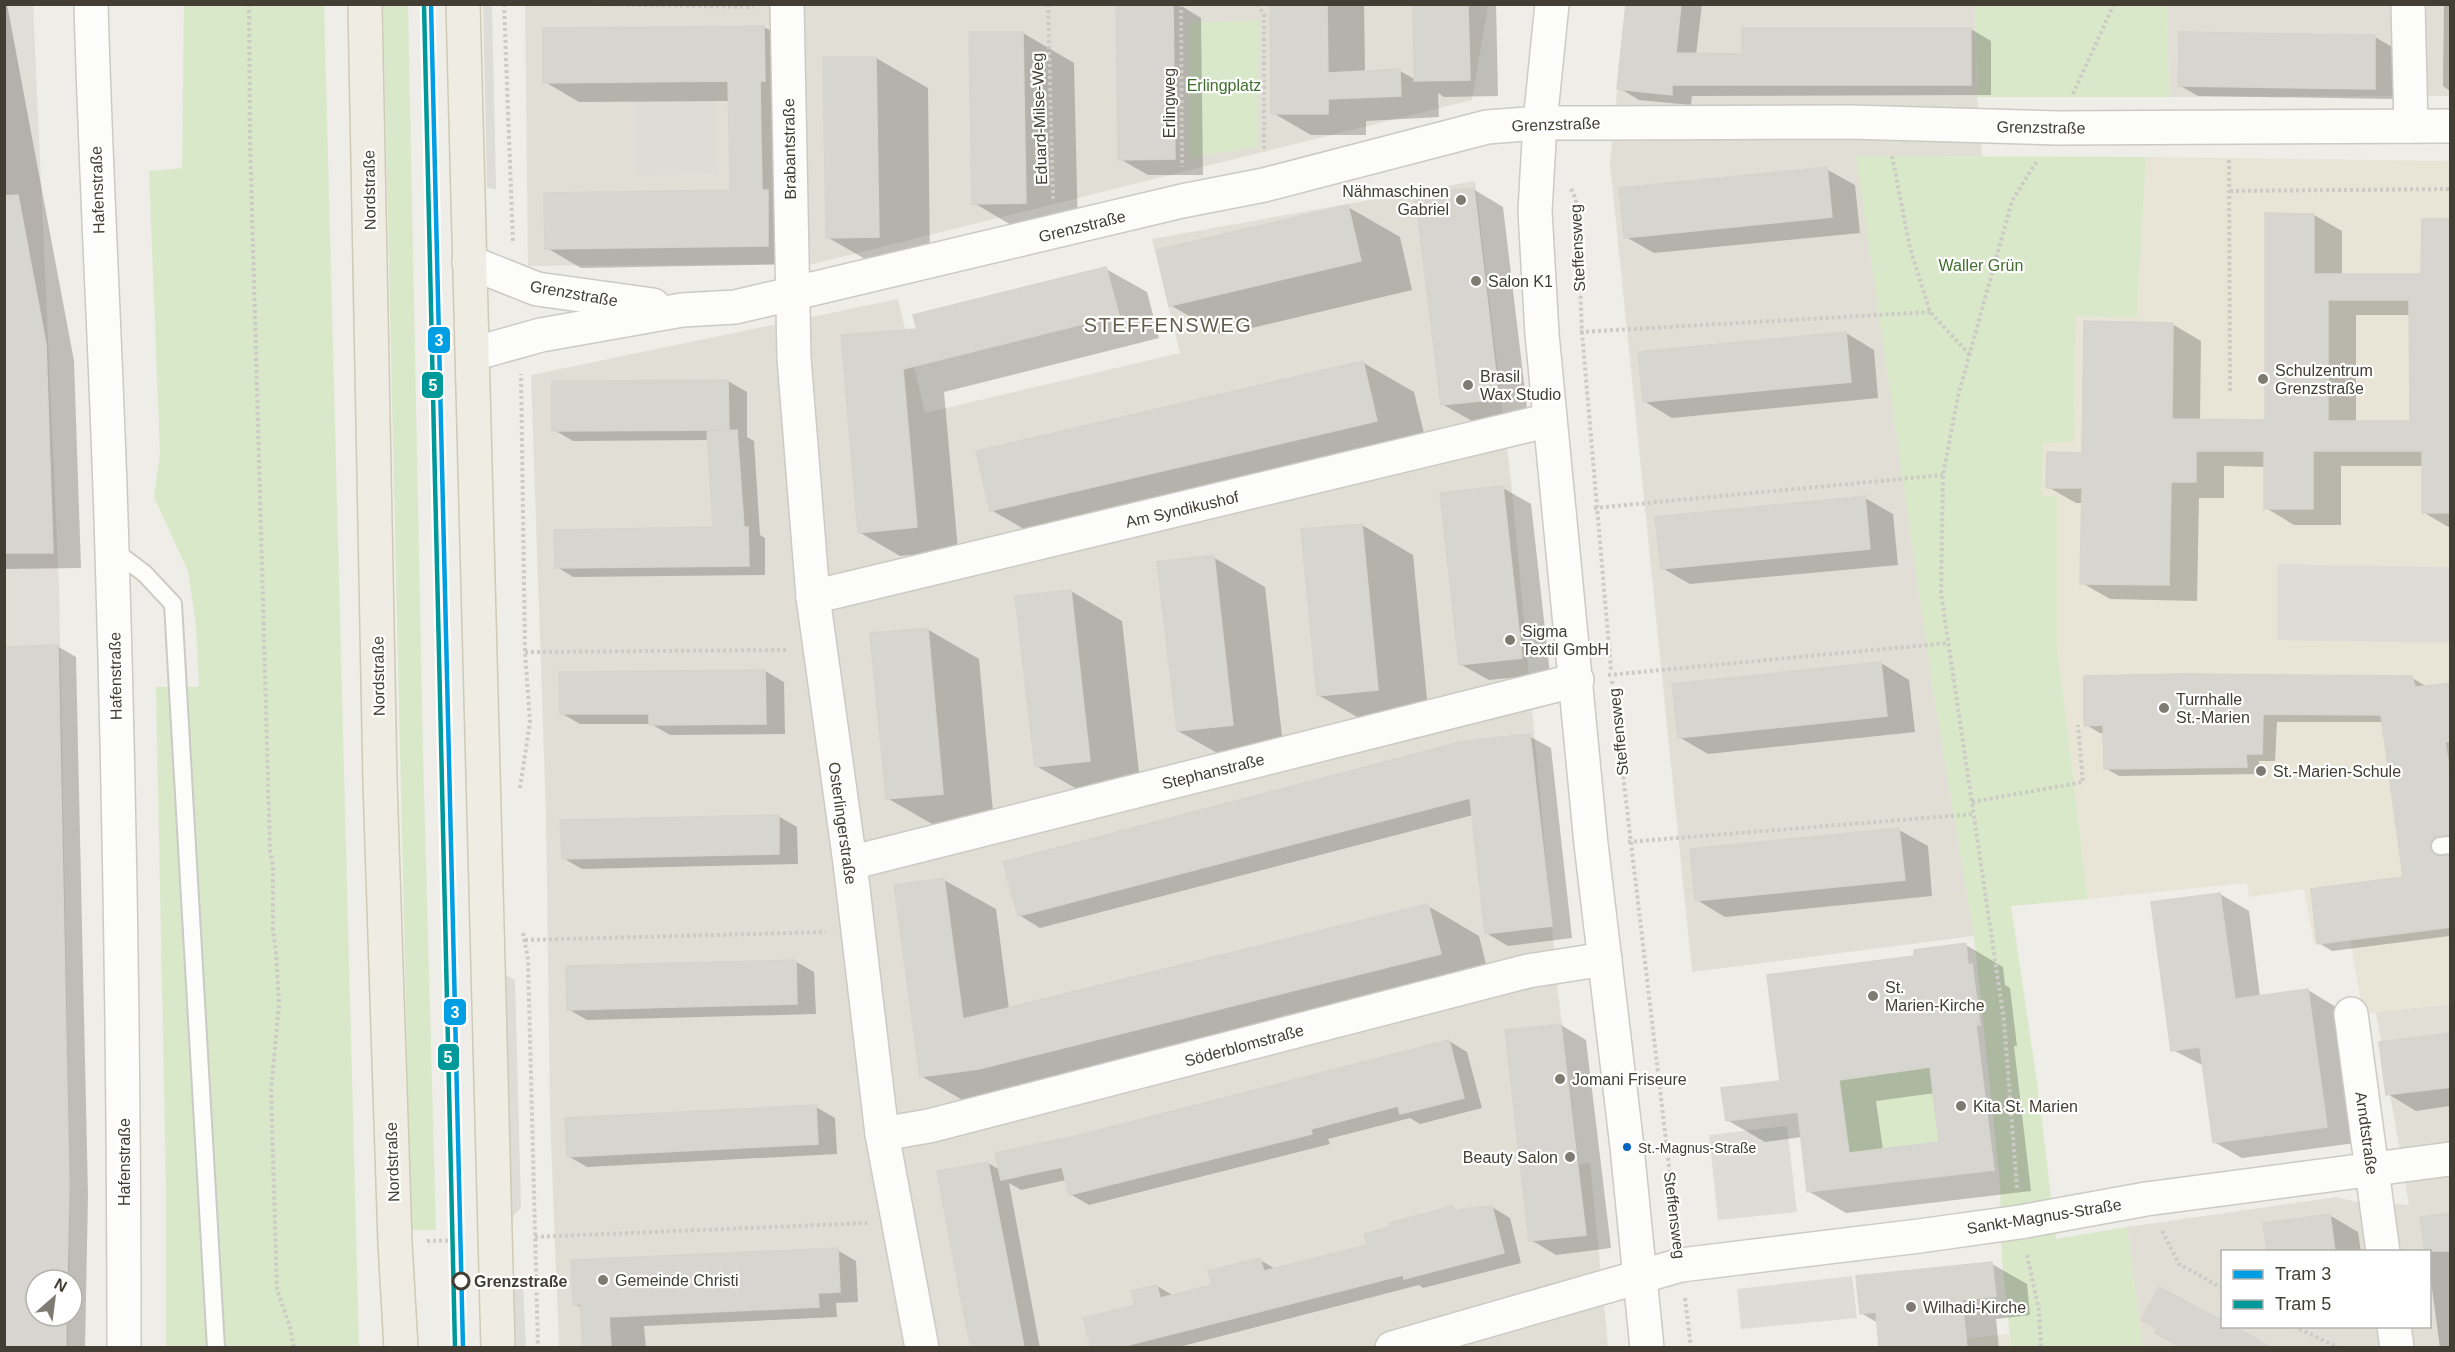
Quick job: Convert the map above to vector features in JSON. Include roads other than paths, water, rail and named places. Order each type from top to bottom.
[{"type":"main road","name":"Nordstraße","points":[[365,4],[380,770],[394,1243],[401,1347]]},
{"type":"main road","points":[[463,4],[498,1347]]},
{"type":"street","name":"Hafenstraße","points":[[91,4],[112,549],[124,1125],[124,1347]]},
{"type":"street","points":[[1552,4],[1540,123],[1535,211],[1542,334],[1591,844],[1629,1162],[1647,1347]]},
{"type":"street","points":[[2408,4],[2411,126]]},
{"type":"street","name":"Brabantstraße","points":[[791,294],[795,6]]},
{"type":"street","name":"Grenzstraße","points":[[473,354],[541,335],[682,310],[735,307],[1182,201],[1264,185],[1487,127],[1540,123],[1886,123],[2057,128],[2451,126]]},
{"type":"street","name":"Grenzstraße","points":[[469,262],[537,289],[682,310]]},
{"type":"street","name":"Osterlingerstraße","points":[[791,294],[794,358],[819,649],[850,863],[882,1134],[922,1347]]},
{"type":"street","name":"Am Syndikushof","points":[[813,597],[1550,420]]},
{"type":"street","name":"Stephanstraße","points":[[850,863],[1577,680]]},
{"type":"street","name":"Söderblomstraße","points":[[882,1134],[929,1126],[1528,971],[1605,959]]},
{"type":"street","name":"Arndtstraße","points":[[2351,1014],[2383,1250]]},
{"type":"street","name":"Sankt-Magnus-Straße","points":[[1392,1347],[1681,1266],[2020,1222],[2146,1199],[2451,1159]]},
{"type":"street","points":[[2394,1328],[2397,1347]]},
{"type":"lane","points":[[112,549],[145,574],[173,604],[216,1347]]},
{"type":"tram line","name":"5","points":[[424,4],[455,1348]]},
{"type":"tram line","name":"3","points":[[431,4],[463,1348]]},
{"type":"place","name":"Nähmaschinen Gabriel","points":[[1461,200]]},
{"type":"place","name":"Salon K1","points":[[1476,281]]},
{"type":"place","name":"Schulzentrum Grenzstraße","points":[[2263,379]]},
{"type":"place","name":"Brasil Wax Studio","points":[[1468,385]]},
{"type":"place","name":"Sigma Textil GmbH","points":[[1510,640]]},
{"type":"place","name":"Turnhalle St.-Marien","points":[[2164,708]]},
{"type":"place","name":"St.-Marien-Schule","points":[[2261,771]]},
{"type":"place","name":"St. Marien-Kirche","points":[[1873,996]]},
{"type":"place","name":"Jomani Friseure","points":[[1560,1079]]},
{"type":"place","name":"Kita St. Marien","points":[[1961,1106]]},
{"type":"place","name":"St.-Magnus-Straße","points":[[1627,1147]]},
{"type":"place","name":"Beauty Salon","points":[[1570,1157]]},
{"type":"place","name":"Gemeinde Christi","points":[[603,1280]]},
{"type":"place","name":"Grenzstraße","points":[[461,1281]]},
{"type":"place","name":"Wilhadi-Kirche","points":[[1911,1307]]},
{"type":"district","name":"STEFFENSWEG","points":[[1168,325]]},
{"type":"park label","name":"Erlingplatz","points":[[1224,85]]},
{"type":"park label","name":"Waller Grün","points":[[1981,265]]}]
